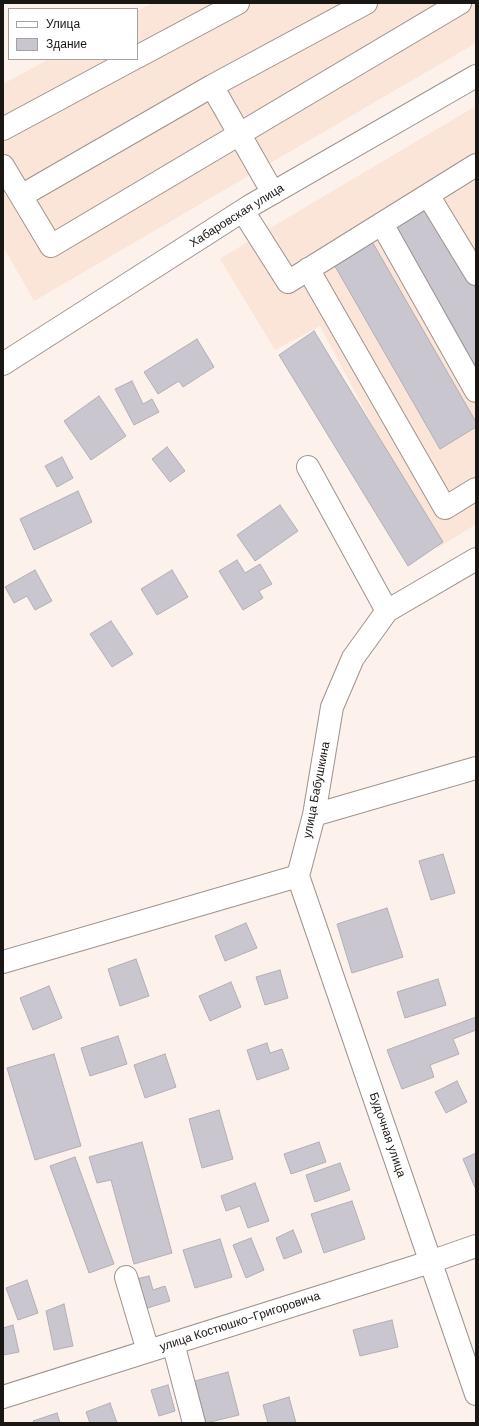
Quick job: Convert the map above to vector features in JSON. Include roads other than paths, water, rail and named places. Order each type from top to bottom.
[{"type":"street","points":[[138,56],[238,3]]},
{"type":"street","points":[[21,196],[212,86],[366,3]]},
{"type":"street","points":[[3,166],[51,246],[460,3]]},
{"type":"street","points":[[3,129],[131,60]]},
{"type":"street","name":"Хабаровская улица","points":[[3,364],[243,211],[476,76]]},
{"type":"street","points":[[212,86],[241,134],[273,193]]},
{"type":"street","points":[[243,211],[288,282],[476,165]]},
{"type":"street","points":[[428,195],[476,274]]},
{"type":"street","points":[[382,224],[476,391]]},
{"type":"street","points":[[308,269],[445,508],[476,489]]},
{"type":"street","points":[[308,467],[387,612]]},
{"type":"street","name":"улица Бабушкина","points":[[298,876],[314,815],[332,707],[353,658],[387,612],[476,559]]},
{"type":"street","points":[[314,815],[476,768]]},
{"type":"street","points":[[3,962],[298,876]]},
{"type":"street","name":"Будочная улица","points":[[298,876],[476,1394]]},
{"type":"street","name":"улица Костюшко-Григоровича","points":[[3,1397],[430,1262],[476,1246]]},
{"type":"street","points":[[126,1277],[148,1351]]},
{"type":"street","points":[[173,1343],[194,1423]]}]
